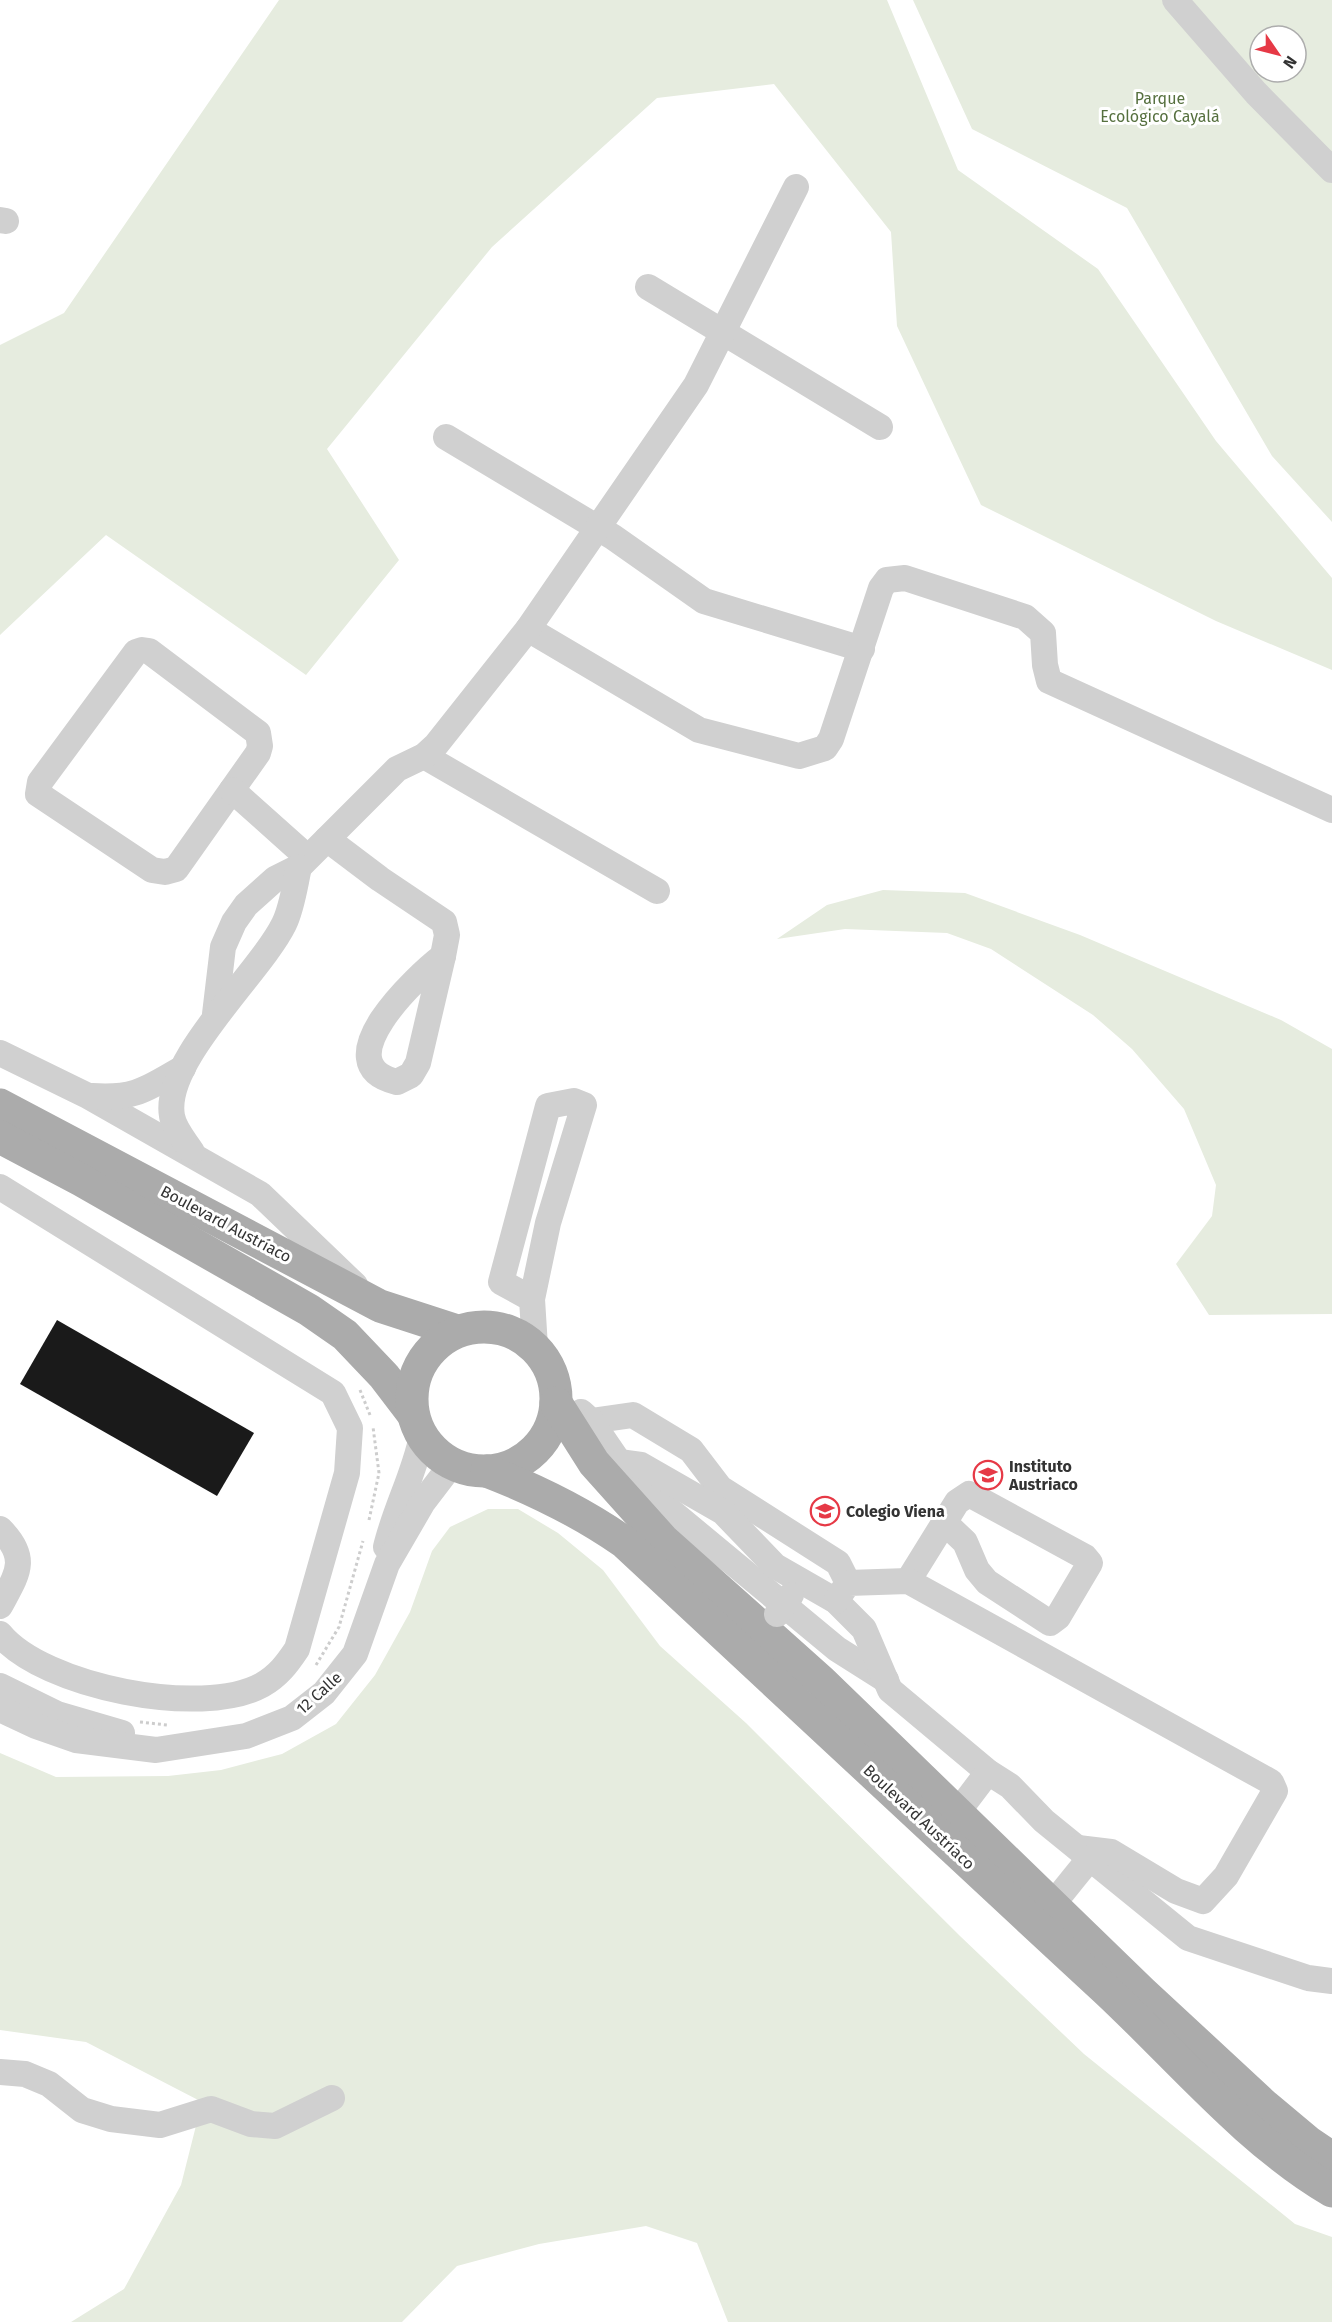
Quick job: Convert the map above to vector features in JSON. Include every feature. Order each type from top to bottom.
[{"type":"main road","name":"Boulevard Austríaco","points":[[0,1105],[380,1306],[457,1332]]},
{"type":"main road","name":"Boulevard Austríaco","points":[[0,1137],[81,1180],[309,1310],[345,1335],[384,1376],[418,1426]]},
{"type":"main road","points":[[478,1326],[501,1328],[516,1333],[535,1347],[548,1364],[556,1397],[550,1426],[538,1446],[521,1461],[487,1471],[452,1464],[433,1452],[418,1426],[412,1389],[420,1365],[436,1345],[457,1332],[478,1326]]},
{"type":"main road","name":"Boulevard Austríaco","points":[[556,1397],[594,1463],[663,1540],[822,1682],[1052,1905],[1265,2106],[1332,2158]]},
{"type":"main road","name":"Boulevard Austríaco","points":[[487,1471],[526,1486],[587,1516],[624,1542],[1125,2008],[1252,2130],[1285,2159],[1332,2191]]},
{"type":"street","points":[[1175,0],[1256,93],[1332,170]]},
{"type":"street","points":[[215,1014],[223,947],[234,922],[260,890],[303,862],[397,769],[424,756],[446,735],[528,629],[696,385],[796,187]]},
{"type":"street","points":[[648,287],[880,427]]},
{"type":"street","points":[[446,437],[599,528],[704,601],[862,649]]},
{"type":"street","points":[[528,629],[699,730],[799,756],[825,748],[831,739],[881,588],[887,580],[905,578],[1025,617],[1043,633],[1045,665],[1049,681],[1332,810]]},
{"type":"street","points":[[142,650],[149,651],[258,734],[260,746],[258,753],[232,790],[176,869],[165,872],[152,870],[38,794],[40,782],[136,652],[142,650]]},
{"type":"street","points":[[424,756],[657,891]]},
{"type":"street","points":[[232,790],[303,862]]},
{"type":"street","points":[[327,838],[380,879],[444,922],[447,935],[443,956]]},
{"type":"street","points":[[194,1155],[172,1115],[173,1097],[183,1068],[215,1014],[259,962],[285,923],[303,862]]},
{"type":"street","points":[[0,1053],[87,1095],[260,1194],[345,1276],[380,1306]]},
{"type":"street","points":[[87,1095],[113,1097],[137,1094],[183,1068]]},
{"type":"street","points":[[532,1299],[501,1282],[548,1106],[574,1101],[584,1106],[549,1223],[532,1299],[535,1347]]},
{"type":"street","points":[[0,1187],[333,1393],[350,1428],[347,1473],[297,1649],[282,1671],[261,1686],[235,1693],[193,1699],[119,1692],[48,1668],[21,1653],[0,1634]]},
{"type":"street","points":[[556,1397],[591,1421],[619,1462],[655,1498],[837,1649],[886,1680]]},
{"type":"street","points":[[591,1421],[633,1415],[691,1450],[720,1488],[838,1563],[842,1592],[864,1629],[890,1690],[988,1772],[1010,1786],[1044,1821],[1188,1938],[1308,1978],[1332,1981]]},
{"type":"street","name":"12 Calle","points":[[387,1564],[386,1548],[390,1530],[416,1463],[418,1426]]},
{"type":"street","points":[[619,1462],[641,1465],[723,1512],[775,1566],[792,1597]]},
{"type":"street","name":"12 Calle","points":[[0,1709],[36,1726],[76,1740],[156,1750],[184,1744],[215,1742],[262,1732],[292,1718],[316,1701],[344,1671],[355,1654],[387,1564],[423,1502],[452,1464]]},
{"type":"street","points":[[908,1581],[957,1502],[969,1494],[1085,1557],[1090,1563],[1058,1617],[1050,1623],[987,1582],[977,1570],[965,1542],[945,1523]]},
{"type":"street","points":[[0,1529],[11,1541],[19,1557],[17,1573],[0,1606]]},
{"type":"street","points":[[792,1597],[842,1592],[908,1581],[1271,1782],[1275,1791],[1226,1876],[1203,1901],[1176,1891],[1111,1852],[1084,1853]]},
{"type":"street","points":[[792,1597],[778,1626],[807,1654],[822,1682]]},
{"type":"street","name":"12 Calle","points":[[0,1686],[57,1714],[100,1728],[184,1744]]},
{"type":"street","points":[[957,1813],[988,1772]]},
{"type":"street","points":[[1052,1905],[1084,1853]]},
{"type":"street","points":[[0,2072],[26,2074],[50,2084],[82,2110],[111,2119],[160,2125],[212,2109],[251,2124],[275,2126],[332,2098]]},
{"type":"path","points":[[355,1381],[365,1402],[378,1447],[379,1473],[367,1527]]},
{"type":"path","points":[[313,1669],[339,1627],[364,1538]]},
{"type":"path","points":[[133,1720],[168,1725]]},
{"type":"green space","points":[[279,0],[887,0],[958,170],[1098,269],[1216,441],[1332,578],[1332,670],[1216,621],[981,505],[897,326],[891,232],[774,84],[657,98],[492,247],[327,449],[399,560],[306,675],[106,535],[0,635],[0,345],[64,313]]},
{"type":"green space","name":"Parque Ecológico Cayalá","points":[[913,0],[1332,0],[1332,522],[1272,456],[1127,208],[972,129]]},
{"type":"green space","points":[[883,890],[965,893],[1080,935],[1281,1020],[1332,1049],[1332,1314],[1209,1315],[1176,1264],[1212,1216],[1216,1185],[1184,1109],[1132,1049],[1093,1015],[991,949],[947,933],[845,929],[777,939],[827,905]]},
{"type":"green space","points":[[488,1509],[518,1509],[558,1533],[603,1570],[660,1646],[746,1723],[960,1936],[1084,2054],[1295,2224],[1332,2237],[1332,2322],[728,2322],[697,2243],[646,2226],[539,2244],[457,2266],[402,2322],[71,2322],[124,2289],[181,2185],[202,2102],[86,2042],[0,2030],[0,1753],[56,1777],[168,1776],[221,1770],[282,1754],[336,1724],[375,1675],[410,1612],[432,1551],[450,1527]]},
{"type":"building","points":[[57,1320],[254,1433],[217,1496],[20,1384]]},
{"type":"place","name":"Instituto Austriaco","points":[[988,1475]]},
{"type":"place","name":"Colegio Viena","points":[[825,1511]]}]
